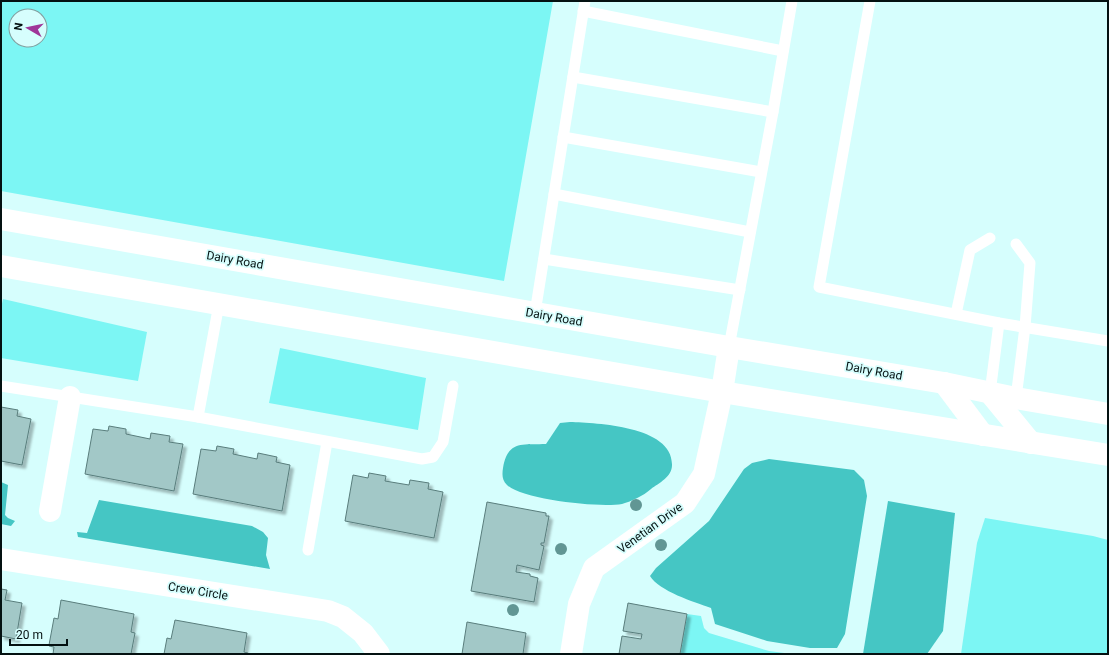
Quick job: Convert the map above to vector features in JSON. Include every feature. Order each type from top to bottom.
[{"type":"street","name":"Dairy Road","points":[[1,219],[729,348],[944,383],[1016,398],[1108,414]]},
{"type":"street","points":[[1,266],[722,392],[1108,455]]},
{"type":"street","name":"Venetian Drive","points":[[571,654],[579,604],[594,568],[685,503],[704,474],[722,392],[729,348]]},
{"type":"street","points":[[944,383],[983,435]]},
{"type":"street","points":[[990,393],[1030,442]]},
{"type":"street","points":[[50,511],[70,397]]},
{"type":"street","name":"Crew Circle","points":[[1,559],[328,611],[343,617],[363,633],[379,654]]},
{"type":"lane","points":[[729,348],[792,1]]},
{"type":"lane","points":[[870,1],[818,287],[1025,328],[1108,341]]},
{"type":"lane","points":[[535,313],[584,6],[783,52]]},
{"type":"lane","points":[[573,77],[773,112]]},
{"type":"lane","points":[[563,137],[761,172]]},
{"type":"lane","points":[[554,194],[750,232]]},
{"type":"lane","points":[[956,314],[970,250],[990,238]]},
{"type":"lane","points":[[1016,244],[1030,263],[1025,328],[1016,398]]},
{"type":"lane","points":[[544,259],[740,290]]},
{"type":"lane","points":[[198,417],[219,304]]},
{"type":"lane","points":[[990,393],[999,323]]},
{"type":"lane","points":[[1,386],[198,417],[422,459],[433,457],[443,442],[453,386]]},
{"type":"lane","points":[[308,550],[327,442]]},
{"type":"shaded area","points":[[1,1],[553,1],[504,281],[1,191]]},
{"type":"shaded area","points":[[3,299],[147,332],[138,381],[1,358],[1,308]]},
{"type":"shaded area","points":[[280,348],[426,378],[418,430],[269,403]]},
{"type":"shaded area","points":[[570,422],[632,429],[647,435],[660,442],[669,452],[672,465],[670,473],[661,482],[641,496],[622,504],[611,505],[580,504],[545,499],[529,495],[507,485],[504,481],[502,473],[505,459],[512,448],[523,445],[546,444],[560,423]]},
{"type":"shaded area","points":[[769,459],[854,470],[864,480],[867,496],[845,634],[837,648],[810,648],[767,641],[715,624],[711,608],[669,591],[650,576],[656,568],[709,521],[744,469],[752,463]]},
{"type":"shaded area","points":[[1,482],[8,485],[5,515],[15,521],[11,526],[1,524]]},
{"type":"shaded area","points":[[99,500],[252,526],[263,532],[268,538],[266,555],[270,569],[78,537],[77,532],[87,533]]},
{"type":"shaded area","points":[[888,501],[955,513],[943,631],[927,654],[863,654]]},
{"type":"shaded area","points":[[985,518],[1093,536],[1108,540],[1108,654],[961,654],[977,543]]},
{"type":"shaded area","points":[[687,614],[701,616],[704,628],[709,633],[769,651],[792,654],[680,654]]},
{"type":"building","points":[[1,407],[18,410],[17,416],[31,419],[22,465],[1,461]]},
{"type":"building","points":[[109,426],[126,429],[126,434],[150,439],[151,433],[170,436],[169,442],[183,444],[174,491],[85,474],[93,429],[108,431]]},
{"type":"building","points":[[217,446],[234,449],[233,454],[257,459],[258,453],[277,457],[276,462],[290,465],[282,511],[193,494],[201,449],[216,451]]},
{"type":"building","points":[[369,473],[386,476],[385,481],[409,485],[410,480],[429,483],[428,489],[443,492],[434,538],[345,521],[353,475],[368,478]]},
{"type":"building","points":[[487,502],[546,513],[546,516],[549,516],[544,543],[541,543],[541,545],[544,546],[539,570],[517,565],[516,572],[530,574],[530,576],[538,578],[534,602],[471,591]]},
{"type":"building","points":[[1,589],[7,590],[5,600],[22,603],[16,639],[1,636]]},
{"type":"building","points":[[61,600],[134,614],[131,632],[135,633],[131,654],[53,654],[54,647],[49,645],[54,618],[58,619]]},
{"type":"building","points":[[628,603],[687,614],[680,654],[619,654],[622,636],[641,639],[642,634],[623,631]]},
{"type":"building","points":[[175,620],[247,633],[244,652],[248,654],[164,654],[167,638],[171,639]]},
{"type":"building","points":[[467,622],[526,633],[523,654],[462,654]]}]
